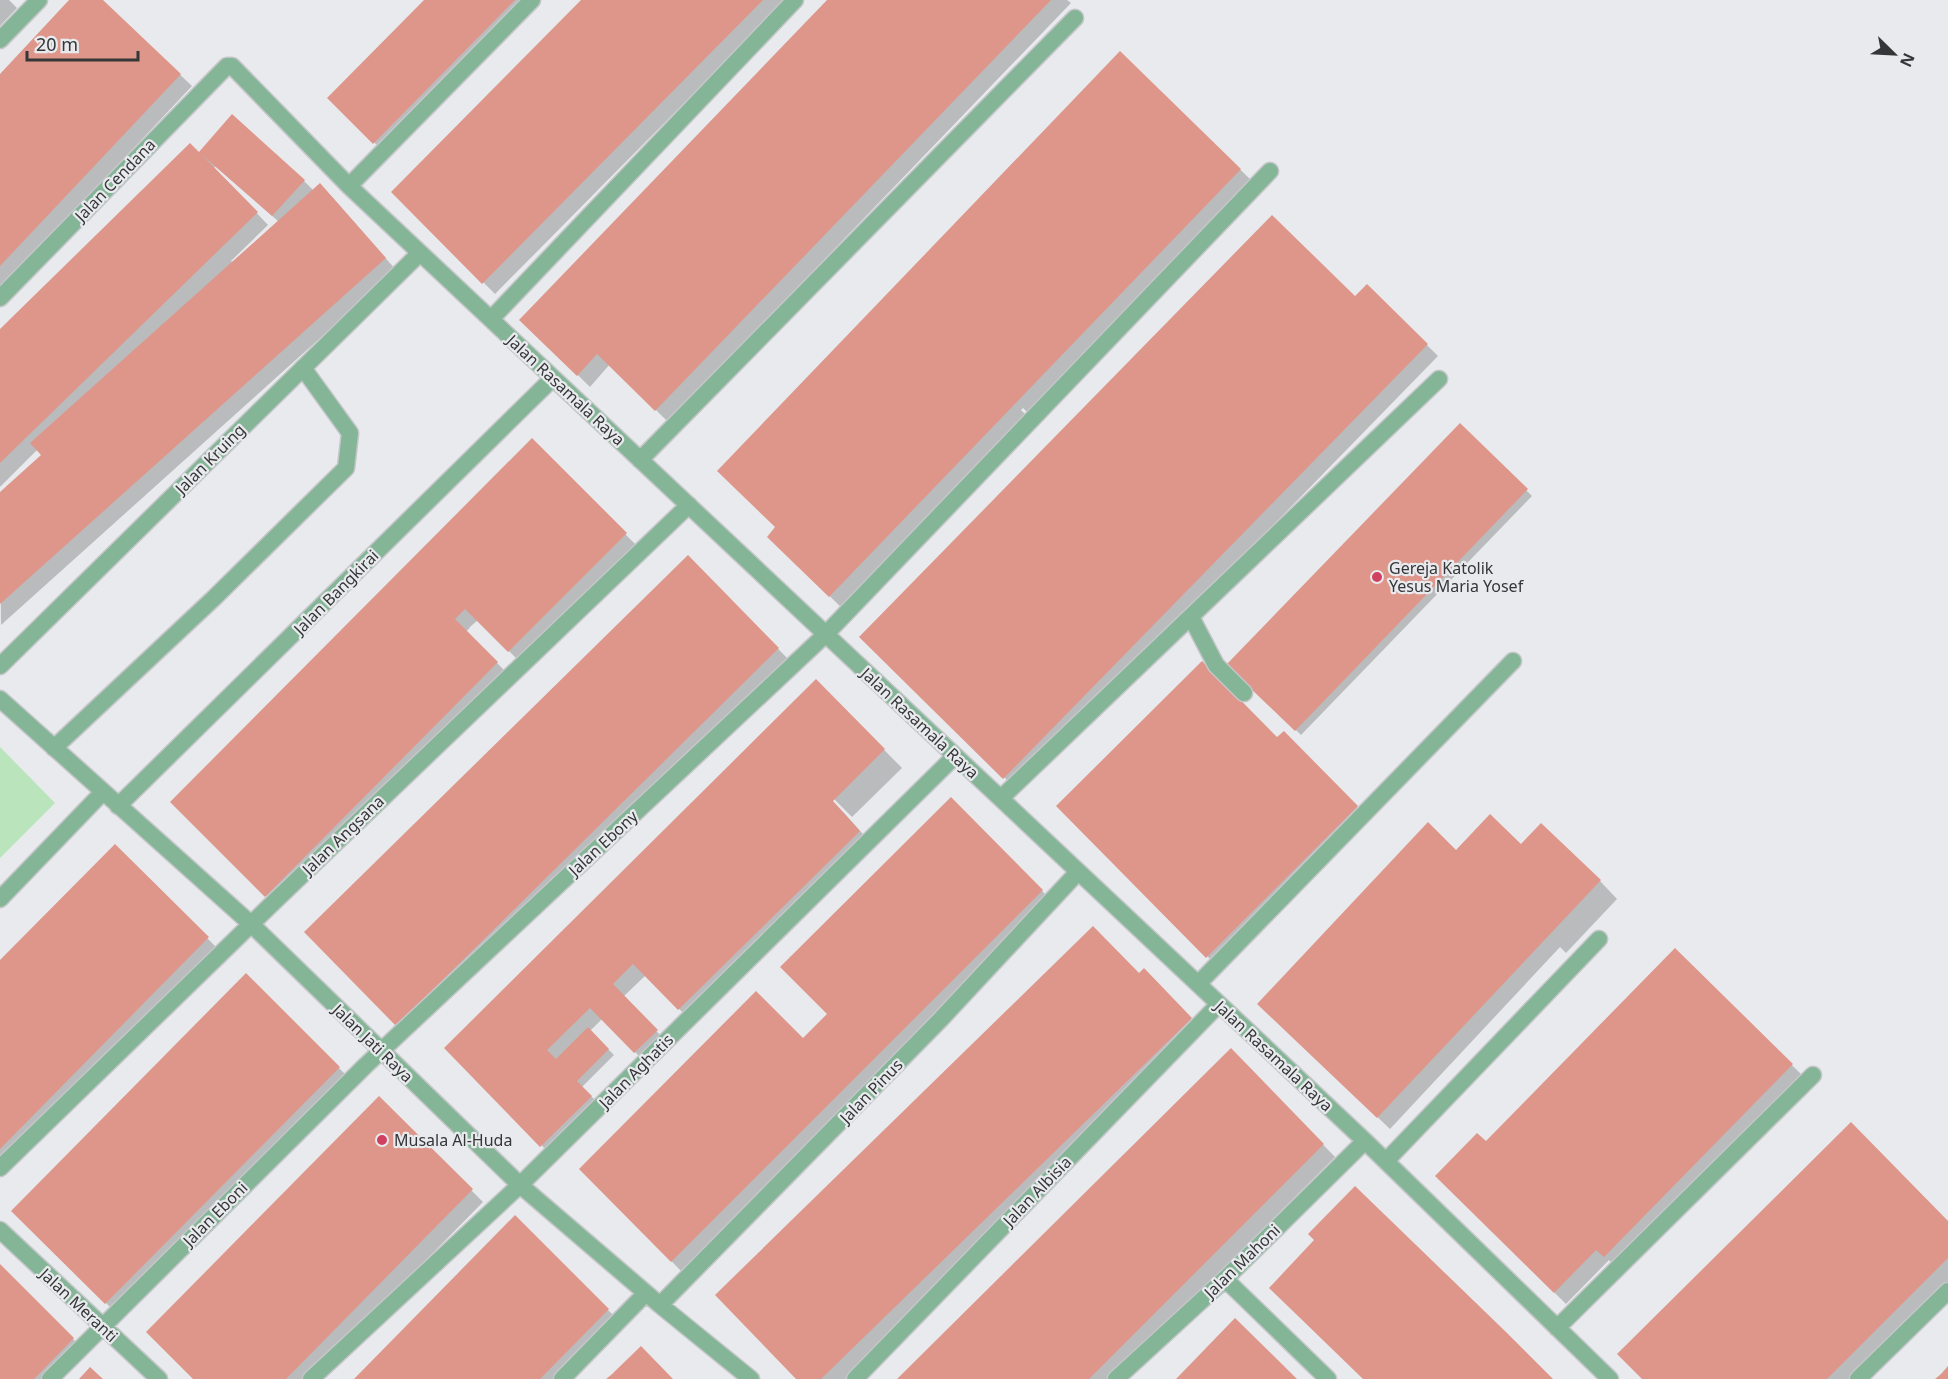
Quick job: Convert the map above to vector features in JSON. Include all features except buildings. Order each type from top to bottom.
[{"type":"street","points":[[0,40],[39,0]]},
{"type":"street","points":[[350,186],[532,0]]},
{"type":"street","points":[[491,319],[795,0]]},
{"type":"street","points":[[640,460],[1075,18]]},
{"type":"street","name":"Jalan Cendana","points":[[0,298],[227,66],[232,66]]},
{"type":"street","name":"Jalan Rasamala Raya","points":[[232,66],[350,186],[420,253],[1365,1141],[1610,1379]]},
{"type":"street","name":"Jalan Ebony","points":[[381,1051],[826,634],[1270,171]]},
{"type":"street","name":"Jalan Kruing","points":[[0,666],[420,253]]},
{"type":"street","points":[[54,748],[214,598],[346,468],[350,432],[303,368]]},
{"type":"street","name":"Jalan Bangkirai","points":[[118,806],[554,378]]},
{"type":"street","points":[[1001,798],[1439,380]]},
{"type":"street","name":"Jalan Angsana","points":[[0,1168],[689,505]]},
{"type":"street","points":[[1191,617],[1216,665],[1244,693]]},
{"type":"street","points":[[1198,984],[1513,661]]},
{"type":"street","name":"Jalan Jati Raya","points":[[0,699],[251,924],[520,1185],[660,1305],[751,1379]]},
{"type":"street","name":"Jalan Aghatis","points":[[311,1379],[520,1185],[956,756]]},
{"type":"street","points":[[0,899],[103,792]]},
{"type":"street","name":"Jalan Pinus","points":[[660,1305],[941,1019],[1078,872]]},
{"type":"street","points":[[1386,1161],[1599,939]]},
{"type":"street","name":"Jalan Albisia","points":[[855,1379],[1219,1004]]},
{"type":"street","name":"Jalan Eboni","points":[[50,1379],[381,1051]]},
{"type":"street","points":[[1557,1328],[1814,1076]]},
{"type":"street","name":"Jalan Mahoni","points":[[1116,1379],[1225,1279],[1365,1141]]},
{"type":"street","name":"Jalan Meranti","points":[[0,1230],[159,1379]]},
{"type":"street","points":[[1225,1279],[1328,1379]]},
{"type":"street","points":[[1857,1379],[1948,1291]]},
{"type":"street","points":[[562,1379],[646,1293]]},
{"type":"green space","points":[[0,747],[55,803],[0,858]]},
{"type":"place","name":"Gereja Katolik Yesus Maria Yosef","points":[[1377,577]]},
{"type":"place","name":"Musala Al-Huda","points":[[382,1140]]}]
